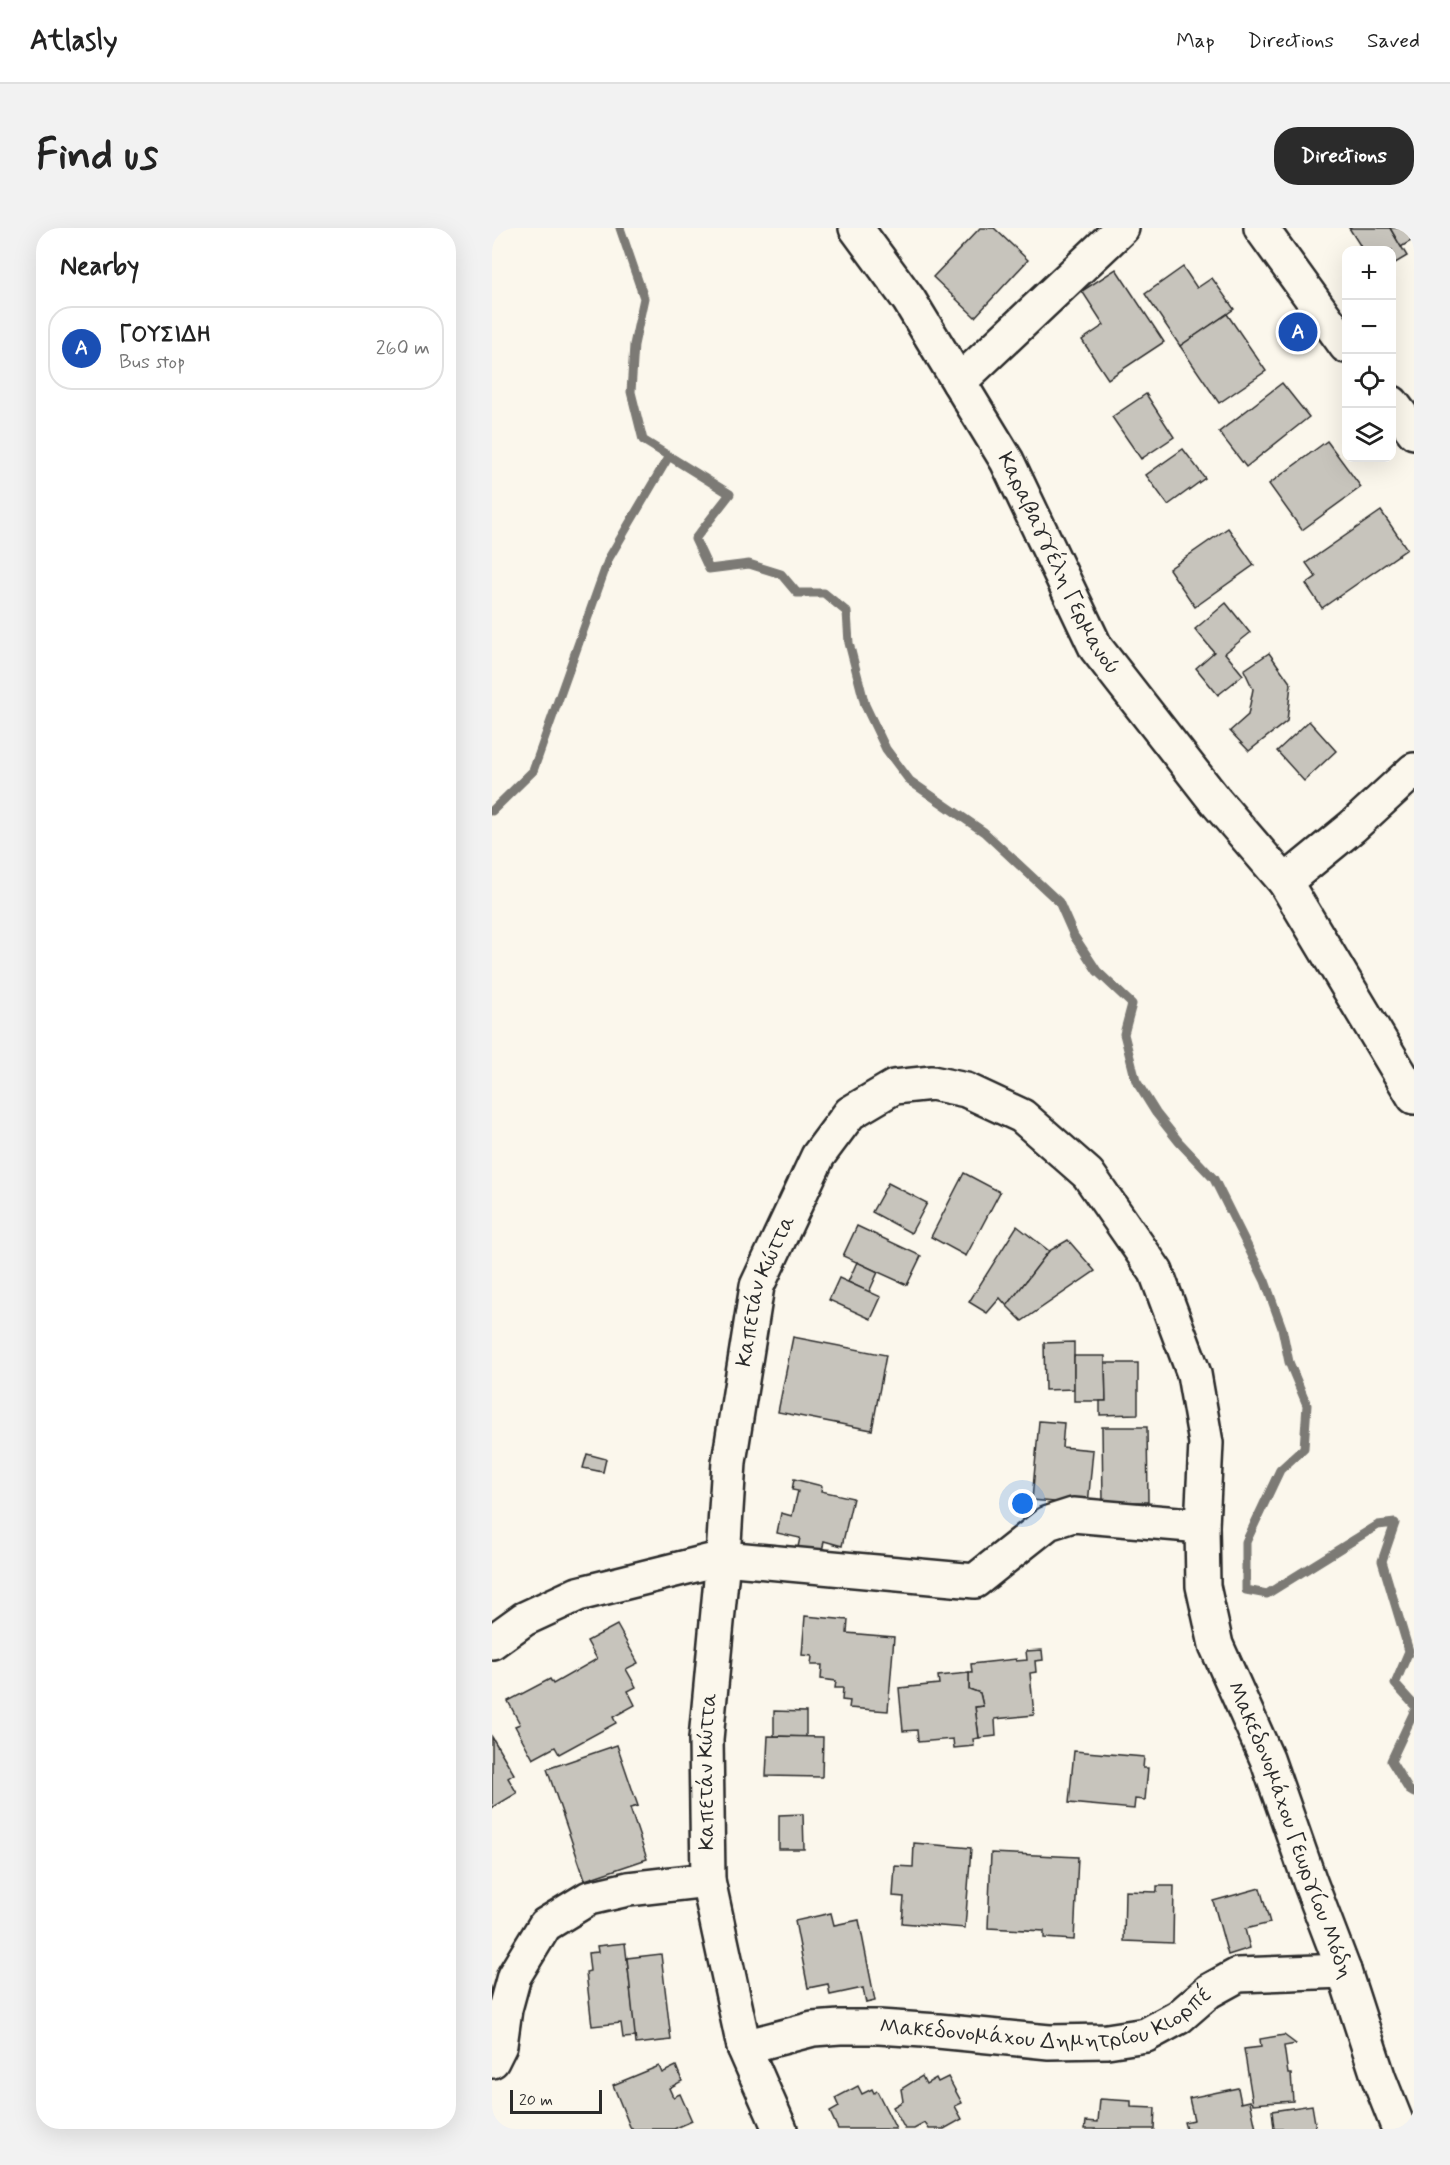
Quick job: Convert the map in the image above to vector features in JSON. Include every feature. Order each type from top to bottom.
[{"type":"street","name":"Καραβαγγέλη Γερμανού","points":[[856,228],[909,300],[1007,461],[1096,648],[1213,798],[1285,882],[1414,1097]]},
{"type":"street","points":[[959,382],[1122,228]]},
{"type":"street","points":[[1261,228],[1342,339]]},
{"type":"street","points":[[1396,408],[1414,432]]},
{"type":"street","points":[[1285,882],[1352,827],[1414,770]]},
{"type":"street","name":"Καπετάν Κώττα","points":[[780,2129],[744,2048],[708,1880],[706,1739],[723,1558],[729,1462],[757,1286],[818,1156],[850,1113],[894,1087],[932,1083],[966,1090],[1022,1116],[1088,1174],[1156,1272],[1194,1374],[1206,1443],[1202,1526]]},
{"type":"street","points":[[492,1642],[524,1619],[578,1594],[723,1558],[975,1581],[1048,1523],[1073,1515],[1202,1526]]},
{"type":"street","name":"Μακεδονομάχου Γεωργίου Μόδη","points":[[1202,1526],[1203,1586],[1216,1645],[1267,1759],[1344,1971],[1379,2079],[1400,2129]]},
{"type":"street","points":[[492,2061],[500,2045],[505,2009],[514,1976],[545,1925],[589,1898],[628,1889],[708,1880]]},
{"type":"street","name":"Μακεδονομάχου Δημητρίου Κιορπέ","points":[[744,2048],[813,2029],[840,2027],[938,2031],[1049,2042],[1107,2041],[1146,2035],[1179,2017],[1209,1991],[1238,1975],[1344,1971]]},
{"type":"building","points":[[980,228],[994,228],[1028,260],[975,317],[933,277]]},
{"type":"building","points":[[1349,228],[1390,228],[1407,256],[1396,263],[1396,246],[1360,246]]},
{"type":"building","points":[[1390,228],[1414,228],[1414,239],[1401,247]]},
{"type":"building","points":[[1183,267],[1197,288],[1212,278],[1234,309],[1180,346],[1145,294]]},
{"type":"building","points":[[1116,269],[1164,342],[1108,379],[1082,340],[1104,325],[1082,291]]},
{"type":"building","points":[[1227,314],[1266,371],[1219,403],[1180,346]]},
{"type":"building","points":[[1282,383],[1309,417],[1246,467],[1219,432]]},
{"type":"building","points":[[1146,394],[1174,437],[1141,459],[1112,417]]},
{"type":"building","points":[[1327,441],[1361,487],[1302,530],[1269,484]]},
{"type":"building","points":[[1183,449],[1205,478],[1168,505],[1146,475]]},
{"type":"building","points":[[1381,511],[1407,549],[1322,608],[1306,584],[1316,577],[1306,563]]},
{"type":"building","points":[[1228,528],[1254,565],[1195,607],[1169,569]]},
{"type":"building","points":[[1226,603],[1250,633],[1225,653],[1243,675],[1218,695],[1196,668],[1214,652],[1195,629]]},
{"type":"building","points":[[1269,653],[1291,684],[1287,721],[1249,751],[1230,731],[1248,715],[1253,689],[1244,670]]},
{"type":"building","points":[[1309,721],[1336,751],[1304,781],[1277,751]]},
{"type":"building","points":[[964,1173],[1000,1192],[966,1256],[931,1237]]},
{"type":"building","points":[[888,1183],[927,1203],[911,1233],[872,1212]]},
{"type":"building","points":[[857,1226],[921,1256],[907,1285],[843,1256]]},
{"type":"building","points":[[1017,1226],[1049,1251],[1007,1306],[1000,1298],[987,1313],[969,1302]]},
{"type":"building","points":[[1068,1240],[1095,1271],[1022,1321],[1007,1306],[1049,1251]]},
{"type":"building","points":[[857,1262],[878,1272],[869,1292],[848,1282]]},
{"type":"building","points":[[839,1278],[881,1297],[871,1319],[829,1300]]},
{"type":"building","points":[[793,1337],[886,1355],[872,1430],[778,1412]]},
{"type":"building","points":[[1074,1342],[1074,1389],[1045,1390],[1044,1343]]},
{"type":"building","points":[[1074,1356],[1105,1356],[1106,1401],[1074,1401]]},
{"type":"building","points":[[1105,1363],[1138,1363],[1138,1414],[1100,1415],[1100,1401],[1106,1401]]},
{"type":"building","points":[[1039,1421],[1064,1423],[1062,1447],[1093,1450],[1088,1505],[1032,1500]]},
{"type":"building","points":[[1102,1427],[1147,1427],[1148,1502],[1103,1502]]},
{"type":"building","points":[[587,1454],[606,1459],[603,1472],[583,1468]]},
{"type":"building","points":[[794,1479],[822,1486],[821,1491],[853,1498],[842,1546],[824,1541],[822,1552],[798,1547],[800,1538],[777,1533],[781,1513],[792,1516],[798,1491],[792,1490]]},
{"type":"building","points":[[805,1616],[848,1620],[847,1633],[894,1637],[888,1711],[849,1708],[850,1701],[842,1700],[843,1688],[835,1688],[836,1681],[821,1679],[822,1665],[811,1665],[812,1656],[802,1655]]},
{"type":"building","points":[[617,1625],[638,1663],[626,1669],[636,1687],[628,1691],[635,1705],[613,1717],[616,1723],[559,1754],[555,1747],[533,1759],[515,1726],[520,1724],[508,1701],[550,1679],[553,1684],[597,1659],[587,1641]]},
{"type":"building","points":[[1042,1650],[1043,1660],[1035,1661],[1036,1672],[1030,1673],[1034,1715],[995,1719],[996,1736],[979,1738],[975,1707],[983,1706],[980,1693],[969,1689],[971,1664],[1027,1660],[1026,1651]]},
{"type":"building","points":[[969,1673],[969,1689],[980,1693],[983,1706],[975,1707],[979,1738],[973,1739],[974,1746],[954,1748],[953,1739],[918,1742],[917,1730],[903,1731],[899,1688],[939,1684],[938,1676]]},
{"type":"building","points":[[774,1711],[806,1712],[806,1737],[774,1736]]},
{"type":"building","points":[[768,1736],[823,1737],[822,1777],[766,1776]]},
{"type":"building","points":[[492,1737],[514,1774],[508,1778],[517,1793],[492,1808]]},
{"type":"building","points":[[617,1745],[638,1806],[630,1808],[647,1859],[585,1880],[547,1769]]},
{"type":"building","points":[[1074,1751],[1144,1757],[1143,1768],[1148,1768],[1145,1800],[1135,1799],[1134,1809],[1069,1803]]},
{"type":"building","points":[[803,1814],[804,1849],[779,1849],[779,1815]]},
{"type":"building","points":[[914,1843],[971,1848],[965,1928],[902,1923],[904,1897],[893,1896],[895,1866],[913,1867]]},
{"type":"building","points":[[991,1853],[1078,1857],[1074,1940],[1044,1938],[1044,1931],[988,1928]]},
{"type":"building","points":[[1157,1886],[1174,1886],[1173,1943],[1124,1941],[1125,1891],[1157,1892]]},
{"type":"building","points":[[1260,1888],[1270,1923],[1245,1929],[1250,1948],[1228,1955],[1213,1901]]},
{"type":"building","points":[[831,1913],[834,1925],[859,1920],[875,2001],[866,2003],[863,1988],[830,1995],[828,1984],[808,1988],[795,1921]]},
{"type":"building","points":[[625,1943],[636,2037],[623,2038],[621,2023],[592,2026],[586,1972],[590,1971],[588,1953],[598,1952],[597,1946]]},
{"type":"building","points":[[661,1954],[671,2040],[636,2044],[627,1958]]},
{"type":"building","points":[[1284,2035],[1296,2044],[1284,2046],[1288,2074],[1291,2074],[1293,2101],[1253,2104],[1244,2049],[1261,2047],[1260,2039]]},
{"type":"building","points":[[659,2066],[662,2073],[676,2066],[682,2081],[669,2088],[673,2097],[680,2094],[692,2121],[674,2129],[631,2129],[613,2085]]},
{"type":"building","points":[[922,2076],[926,2084],[936,2078],[938,2082],[948,2077],[962,2103],[955,2106],[962,2119],[944,2129],[929,2129],[925,2123],[914,2129],[905,2129],[893,2107],[903,2101],[901,2089]]},
{"type":"building","points":[[858,2086],[862,2094],[872,2089],[874,2093],[877,2091],[896,2129],[838,2129],[830,2112],[839,2107],[835,2098]]},
{"type":"building","points":[[1238,2088],[1241,2103],[1250,2101],[1256,2129],[1186,2129],[1184,2122],[1194,2120],[1189,2098]]},
{"type":"building","points":[[1100,2099],[1131,2101],[1131,2107],[1155,2108],[1154,2129],[1085,2129],[1086,2121],[1098,2122]]},
{"type":"building","points":[[1312,2105],[1316,2129],[1274,2129],[1272,2111]]},
{"type":"waterway","points":[[620,228],[644,298],[634,345],[631,392],[643,440],[730,494],[695,539],[709,569],[749,564],[781,574],[797,593],[824,593],[847,612],[849,643],[865,705],[886,749],[910,781],[984,832],[1059,902],[1074,936],[1097,971],[1132,1004],[1124,1034],[1136,1081],[1156,1113],[1179,1142],[1214,1179],[1265,1281],[1282,1328],[1289,1362],[1307,1405],[1304,1448],[1280,1470],[1246,1542],[1246,1590],[1267,1594],[1378,1525],[1395,1523],[1382,1561],[1409,1651],[1395,1684],[1414,1705]]},
{"type":"waterway","points":[[492,811],[533,771],[609,558],[669,456]]},
{"type":"waterway","points":[[1414,1712],[1391,1761],[1409,1790],[1414,1793]]},
{"type":"place","name":"ΓΟΥΣΙΔΗ","points":[[1298,332]]}]
